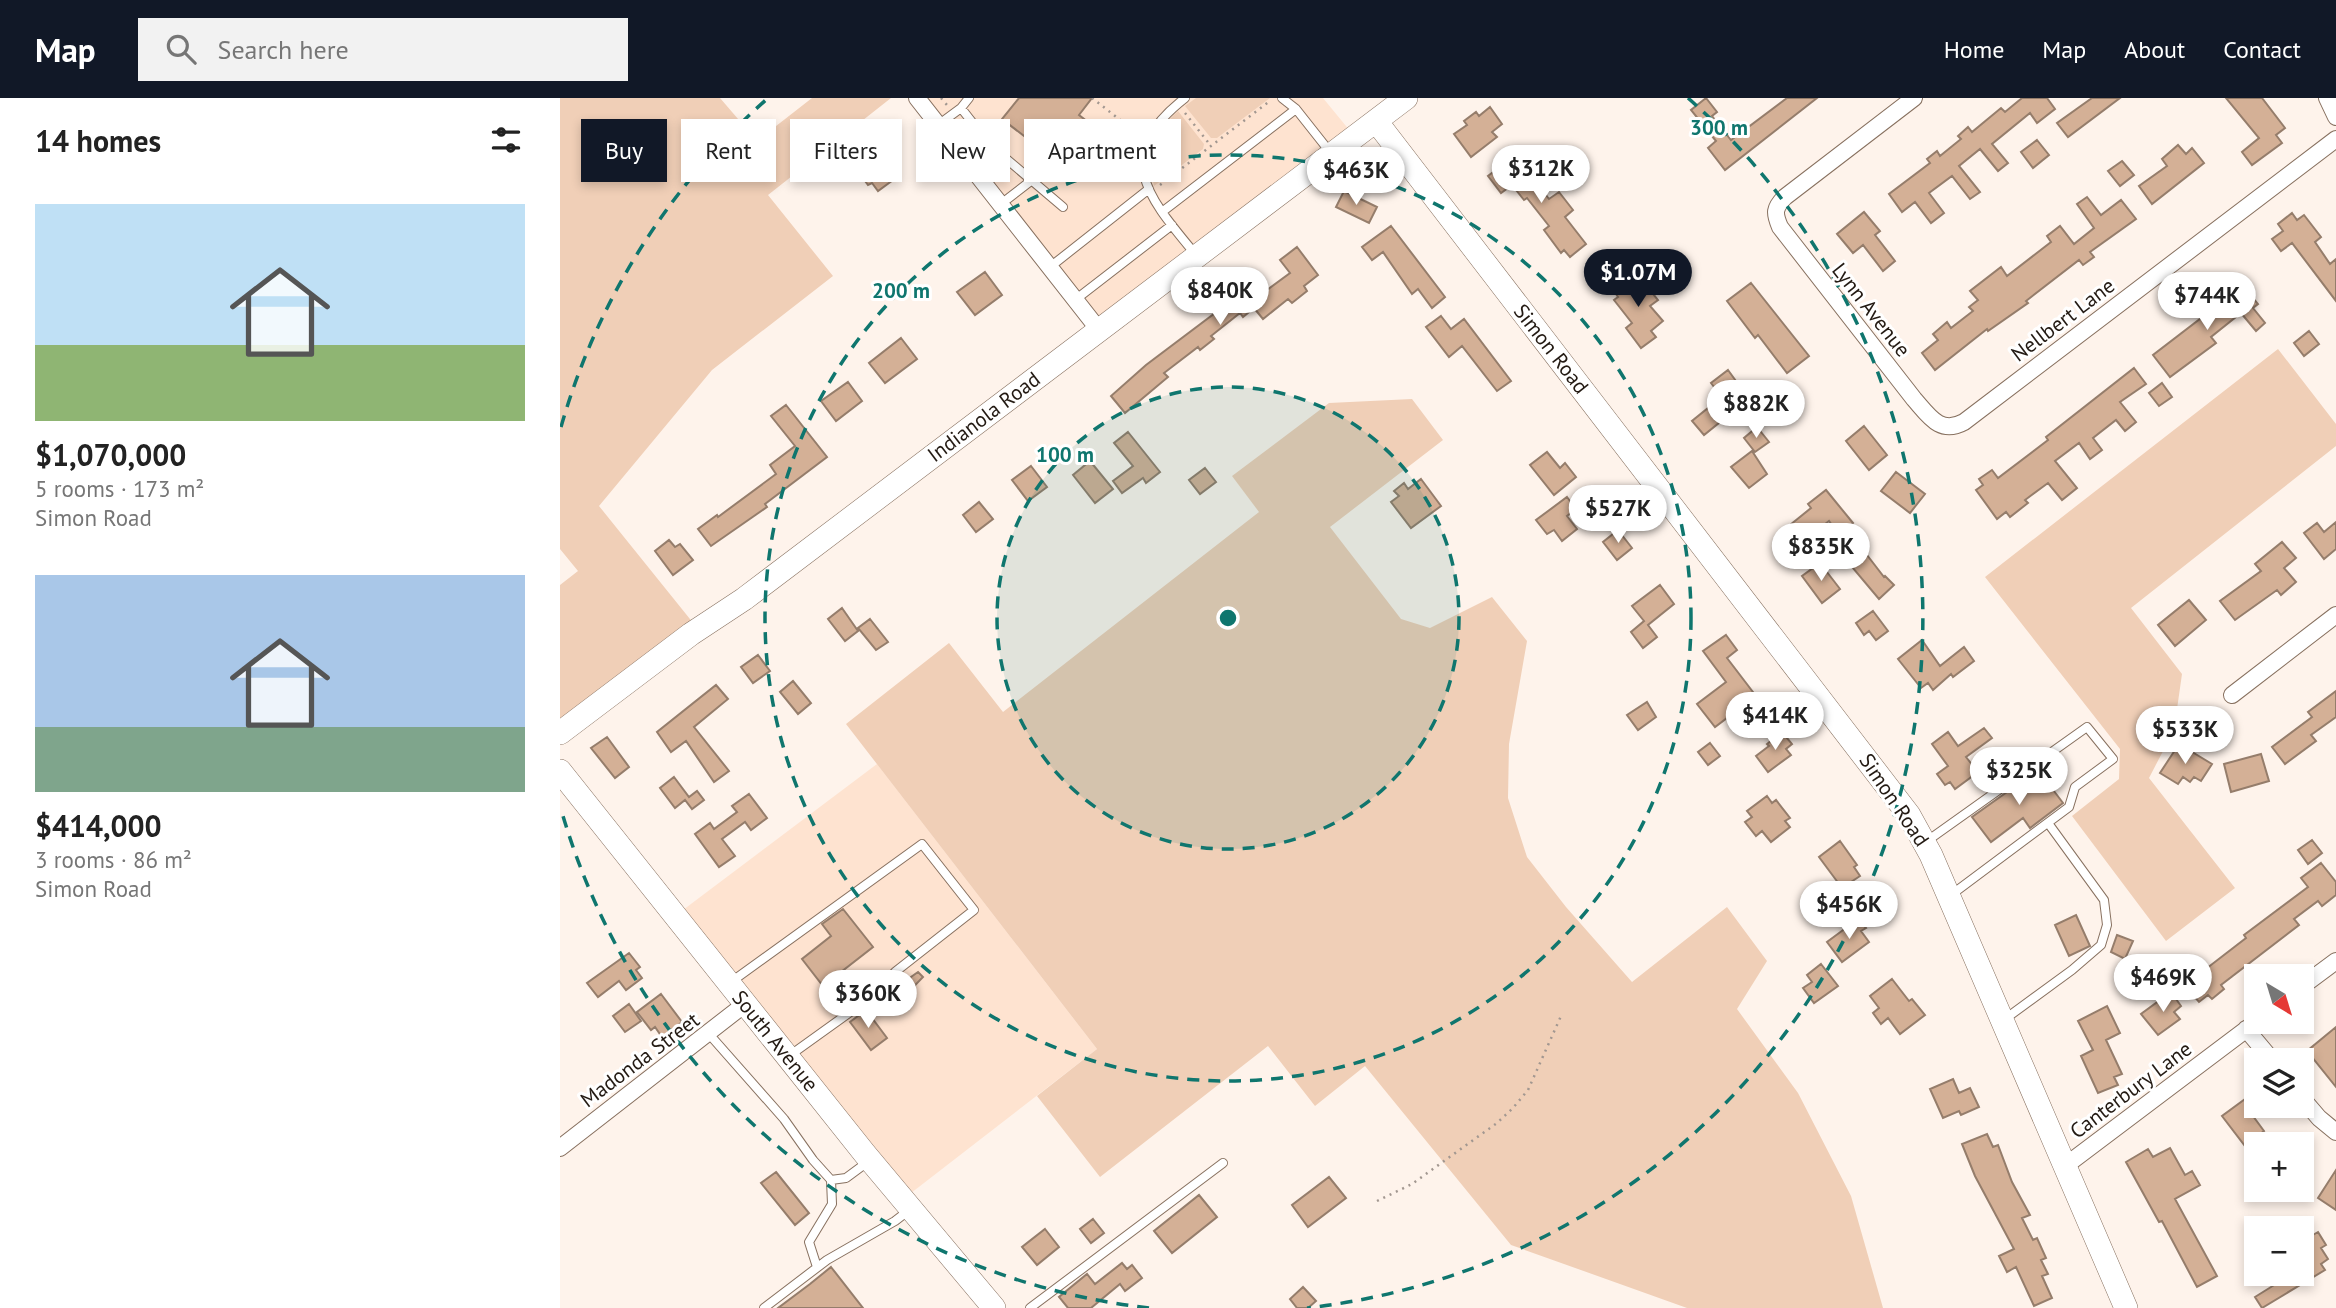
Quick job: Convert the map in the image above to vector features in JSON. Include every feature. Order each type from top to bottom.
[{"type":"street","points":[[916,98],[933,119]]},
{"type":"street","name":"Indianola Road","points":[[560,733],[691,634],[744,599],[1406,98]]},
{"type":"street","name":"Lynn Avenue","points":[[1914,98],[1785,197],[1776,208],[1775,215],[1780,227],[1928,415],[1942,427],[1947,427]]},
{"type":"street","points":[[2327,98],[2336,117]]},
{"type":"street","name":"Simon Road","points":[[1376,121],[1891,790],[1925,843],[2126,1308]]},
{"type":"street","name":"Nellbert Lane","points":[[1947,427],[1953,428],[1964,422],[2336,139]]},
{"type":"street","points":[[983,182],[1099,330]]},
{"type":"street","points":[[2232,695],[2336,615]]},
{"type":"street","name":"South Avenue","points":[[560,771],[870,1160],[994,1308]]},
{"type":"street","points":[[2314,977],[2336,961]]},
{"type":"street","name":"Madonda Street","points":[[560,1148],[745,1004]]},
{"type":"street","name":"Canterbury Lane","points":[[2065,1166],[2244,1030]]},
{"type":"street","points":[[2314,1112],[2336,1132]]},
{"type":"lane","points":[[946,119],[969,98]]},
{"type":"lane","points":[[1185,98],[1162,117],[1146,142],[1141,166],[1149,191],[1162,212],[1197,256]]},
{"type":"lane","points":[[1282,98],[1296,109],[1332,155]]},
{"type":"lane","points":[[961,108],[990,145],[1024,173]]},
{"type":"lane","points":[[1162,212],[1296,109]]},
{"type":"lane","points":[[1001,204],[1029,182]]},
{"type":"lane","points":[[1034,182],[1063,207]]},
{"type":"lane","points":[[1050,267],[1149,191]]},
{"type":"lane","points":[[1075,300],[1171,226]]},
{"type":"lane","points":[[1925,843],[2087,727],[2113,759],[2075,787],[2068,807],[1948,897]]},
{"type":"lane","points":[[2002,1021],[2072,970],[2101,945],[2107,925],[2104,900],[2048,823]]},
{"type":"lane","points":[[729,984],[922,844],[974,910],[895,972],[867,1000],[787,1057]]},
{"type":"lane","points":[[709,1034],[783,1119],[831,1180],[831,1204],[809,1242],[817,1267]]},
{"type":"lane","points":[[831,1180],[846,1178],[870,1160]]},
{"type":"lane","points":[[1030,1308],[1223,1163]]},
{"type":"lane","points":[[764,1308],[817,1267],[895,1221],[910,1209]]},
{"type":"path","points":[[941,98],[947,105]]},
{"type":"path","points":[[1092,98],[1119,119]]},
{"type":"path","points":[[1149,191],[1274,98]]},
{"type":"path","points":[[1182,109],[1211,146]]},
{"type":"path","points":[[1377,1201],[1412,1184],[1497,1123],[1513,1108],[1528,1090],[1561,1016]]},
{"type":"shaded area","points":[[560,98],[720,98],[738,119],[681,119],[681,182],[776,182],[776,126],[812,98],[891,98],[864,119],[790,119],[790,178],[768,195],[833,276],[712,370],[599,506],[698,629],[560,733],[560,585],[578,571],[560,549]]},
{"type":"shaded area","points":[[917,98],[1323,98],[1355,137],[1099,330],[983,182],[1010,182],[1010,119],[933,119]]},
{"type":"shaded area","points":[[1196,98],[1270,98],[1217,138],[1211,138],[1185,106]]},
{"type":"shaded area","points":[[1178,111],[1204,144],[1203,149],[1181,166],[1181,119],[1170,119]]},
{"type":"shaded area","points":[[2278,349],[2336,424],[2336,446],[2131,608],[2182,674],[2174,730],[2149,778],[2235,888],[2166,941],[2072,816],[2119,779],[2120,749],[1985,577]]},
{"type":"shaded area","points":[[1412,399],[1443,440],[1330,527],[1401,619],[1430,628],[1492,597],[1527,641],[1509,744],[1508,798],[1527,857],[1566,907],[1632,982],[1727,907],[1767,961],[1737,1009],[1798,1093],[1851,1196],[1883,1308],[1687,1308],[1511,1245],[1365,1066],[1315,1106],[1268,1046],[1100,1177],[1037,1096],[1097,1049],[846,724],[949,643],[1003,712],[1259,512],[1232,476],[1329,403]]},
{"type":"shaded area","points":[[877,764],[1097,1049],[902,1200],[675,916]]},
{"type":"building","points":[[1019,98],[1092,98],[1079,115],[1084,119],[1024,119],[1024,136],[1010,125],[1010,119],[1002,119]]},
{"type":"building","points":[[1706,98],[1717,112],[1712,116],[1731,140],[1787,98],[1817,98],[1725,170],[1708,148],[1716,141],[1691,110]]},
{"type":"building","points":[[2022,98],[2047,98],[2055,109],[2037,123],[2030,113],[1992,144],[2008,163],[1998,171],[1980,149],[1959,166],[1980,192],[1970,199],[1952,176],[1929,193],[1944,213],[1931,223],[1915,202],[1902,212],[1889,194],[1930,163],[1927,159],[1937,151],[1940,156],[1961,139],[1958,136],[1968,127],[1972,132],[2001,108],[2005,112]]},
{"type":"building","points":[[2092,98],[2120,98],[2068,137],[2057,123]]},
{"type":"building","points":[[2226,98],[2262,98],[2285,128],[2276,135],[2282,143],[2252,165],[2242,152],[2259,138]]},
{"type":"building","points":[[1490,107],[1502,124],[1492,132],[1497,137],[1471,157],[1454,134],[1467,125],[1464,121],[1476,112],[1479,116]]},
{"type":"building","points":[[2037,140],[2049,155],[2033,168],[2021,152]]},
{"type":"building","points":[[2178,145],[2186,154],[2192,148],[2204,163],[2152,204],[2139,186],[2167,166],[2162,159]]},
{"type":"building","points":[[1518,158],[1549,199],[1559,192],[1573,210],[1565,217],[1586,244],[1570,257],[1564,250],[1561,253],[1544,230],[1549,226],[1527,198],[1524,200],[1512,185],[1501,193],[1488,176],[1505,163],[1507,167]]},
{"type":"building","points":[[2122,161],[2134,175],[2120,186],[2108,171]]},
{"type":"building","points":[[866,182],[890,182],[878,191],[872,183],[868,185]]},
{"type":"building","points":[[1344,191],[1377,207],[1369,223],[1336,207]]},
{"type":"building","points":[[2087,197],[2101,215],[2121,200],[2136,219],[2090,252],[2094,257],[2083,265],[2079,260],[2026,301],[2028,303],[1988,331],[1987,329],[1935,370],[1922,353],[1938,340],[1933,334],[1947,322],[1951,328],[1973,311],[1969,307],[1978,300],[1970,291],[2001,267],[2007,276],[2051,242],[2047,236],[2060,226],[2074,244],[2094,228],[2077,204]]},
{"type":"building","points":[[1864,212],[1880,231],[1875,235],[1895,261],[1883,271],[1863,245],[1853,253],[1837,234]]},
{"type":"building","points":[[2292,213],[2297,220],[2304,215],[2321,237],[2315,242],[2330,264],[2336,259],[2336,301],[2292,243],[2281,251],[2272,239],[2283,231],[2278,224]]},
{"type":"building","points":[[1391,226],[1445,297],[1432,308],[1418,289],[1412,294],[1383,252],[1372,260],[1362,247]]},
{"type":"building","points":[[1297,247],[1318,275],[1304,286],[1307,291],[1292,303],[1288,299],[1263,319],[1254,308],[1243,317],[1240,313],[1211,336],[1214,339],[1200,350],[1198,347],[1164,373],[1168,377],[1125,413],[1111,396],[1146,365],[1259,280],[1267,290],[1290,273],[1280,260]]},
{"type":"building","points":[[985,272],[1002,295],[975,315],[957,292]]},
{"type":"building","points":[[1628,276],[1635,284],[1641,279],[1658,300],[1650,306],[1663,321],[1651,331],[1656,337],[1641,348],[1626,328],[1632,323],[1614,300],[1618,297],[1612,288]]},
{"type":"building","points":[[1751,283],[1809,356],[1787,373],[1758,335],[1755,338],[1727,301]]},
{"type":"building","points":[[2243,286],[2258,304],[2253,308],[2265,323],[2256,331],[2241,313],[2211,337],[2216,343],[2170,377],[2153,355]]},
{"type":"building","points":[[1441,316],[1451,329],[1464,319],[1511,381],[1497,391],[1462,346],[1449,357],[1426,327]]},
{"type":"building","points":[[2309,331],[2319,344],[2304,356],[2294,343]]},
{"type":"building","points":[[901,338],[917,359],[885,383],[869,363]]},
{"type":"building","points":[[2134,368],[2146,384],[2120,402],[2136,422],[2125,431],[2116,420],[2093,438],[2102,450],[2090,459],[2079,443],[2055,461],[2077,488],[2062,500],[2048,483],[2025,500],[2028,503],[2010,517],[2006,512],[1997,519],[1976,490],[1983,485],[1979,479],[1992,470],[1998,478]]},
{"type":"building","points":[[1728,370],[1741,388],[1724,400],[1711,383]]},
{"type":"building","points":[[848,382],[862,401],[836,421],[821,401]]},
{"type":"building","points":[[2162,383],[2172,397],[2159,406],[2149,393]]},
{"type":"building","points":[[1713,404],[1725,418],[1704,435],[1692,421]]},
{"type":"building","points":[[786,405],[827,457],[765,504],[767,507],[711,546],[698,529],[776,474],[770,465],[795,446],[771,416]]},
{"type":"building","points":[[1864,426],[1887,455],[1869,470],[1846,441]]},
{"type":"building","points":[[1757,427],[1769,442],[1755,452],[1744,438]]},
{"type":"building","points":[[1128,432],[1160,472],[1146,483],[1143,478],[1122,493],[1113,481],[1133,466],[1114,443]]},
{"type":"building","points":[[1752,451],[1767,474],[1749,488],[1731,467]]},
{"type":"building","points":[[1547,452],[1560,468],[1565,463],[1576,477],[1554,495],[1530,465]]},
{"type":"building","points":[[1090,461],[1113,489],[1095,503],[1073,475]]},
{"type":"building","points":[[1031,466],[1047,487],[1028,501],[1012,480]]},
{"type":"building","points":[[1205,468],[1216,482],[1200,494],[1189,480]]},
{"type":"building","points":[[1896,472],[1925,494],[1910,513],[1881,491]]},
{"type":"building","points":[[1421,479],[1441,506],[1411,528],[1391,502],[1399,496],[1394,491],[1404,483],[1408,489]]},
{"type":"building","points":[[1826,490],[1853,523],[1839,535],[1829,521],[1794,549],[1780,533],[1811,508],[1808,504]]},
{"type":"building","points":[[1567,497],[1576,509],[1567,516],[1577,529],[1562,541],[1554,530],[1547,534],[1536,520]]},
{"type":"building","points":[[979,502],[993,519],[976,532],[963,515]]},
{"type":"building","points":[[2336,522],[2336,549],[2324,559],[2304,533],[2317,523],[2324,532]]},
{"type":"building","points":[[1618,530],[1632,548],[1617,560],[1603,542]]},
{"type":"building","points":[[669,540],[675,547],[680,544],[693,560],[673,575],[655,551]]},
{"type":"building","points":[[2282,542],[2296,558],[2284,568],[2296,582],[2281,595],[2277,590],[2235,620],[2220,601],[2261,571],[2255,564]]},
{"type":"building","points":[[1867,555],[1894,585],[1879,599],[1852,567]]},
{"type":"building","points":[[1820,563],[1840,589],[1822,603],[1802,576]]},
{"type":"building","points":[[1660,585],[1674,604],[1648,625],[1657,637],[1643,648],[1631,632],[1644,621],[1632,606]]},
{"type":"building","points":[[2189,600],[2206,620],[2175,646],[2158,625]]},
{"type":"building","points":[[842,608],[858,631],[845,641],[828,619]]},
{"type":"building","points":[[1873,611],[1888,631],[1876,640],[1869,631],[1864,635],[1856,623]]},
{"type":"building","points":[[870,619],[888,642],[876,650],[858,628]]},
{"type":"building","points":[[1726,635],[1737,650],[1727,658],[1756,696],[1715,727],[1697,704],[1726,682],[1703,651]]},
{"type":"building","points":[[1922,640],[1940,666],[1964,647],[1974,661],[1953,677],[1951,674],[1933,690],[1928,683],[1921,688],[1898,659]]},
{"type":"building","points":[[758,655],[770,671],[753,683],[741,667]]},
{"type":"building","points":[[793,681],[811,703],[798,714],[780,692]]},
{"type":"building","points":[[716,685],[728,699],[694,727],[729,771],[714,782],[686,741],[671,752],[657,732]]},
{"type":"building","points":[[2336,691],[2336,717],[2311,735],[2316,741],[2285,764],[2272,747],[2312,717],[2308,712]]},
{"type":"building","points":[[1647,702],[1656,717],[1638,730],[1627,715]]},
{"type":"building","points":[[1984,728],[1992,738],[1966,757],[1978,772],[1955,789],[1950,782],[1945,785],[1937,774],[1948,766],[1932,744],[1948,732],[1958,746]]},
{"type":"building","points":[[1782,732],[1792,744],[1786,749],[1791,755],[1768,772],[1756,756]]},
{"type":"building","points":[[607,737],[629,767],[615,778],[591,748]]},
{"type":"building","points":[[1710,743],[1720,756],[1708,765],[1698,752]]},
{"type":"building","points":[[2179,744],[2212,764],[2201,781],[2194,777],[2190,782],[2183,777],[2178,784],[2160,773]]},
{"type":"building","points":[[2261,754],[2269,781],[2231,792],[2224,764]]},
{"type":"building","points":[[2038,770],[2063,803],[2030,828],[2023,818],[1991,842],[1972,817]]},
{"type":"building","points":[[674,777],[689,797],[697,791],[704,800],[692,809],[685,800],[675,808],[660,788]]},
{"type":"building","points":[[749,794],[767,818],[751,830],[745,822],[722,839],[735,856],[719,867],[695,834],[710,823],[714,829],[737,812],[732,806]]},
{"type":"building","points":[[1767,796],[1772,803],[1776,800],[1790,818],[1785,821],[1790,827],[1771,842],[1762,831],[1756,836],[1745,822],[1752,817],[1747,811]]},
{"type":"building","points":[[2312,840],[2322,853],[2308,864],[2298,850]]},
{"type":"building","points":[[1840,841],[1857,865],[1854,867],[1860,876],[1842,888],[1819,857]]},
{"type":"building","points":[[2321,863],[2336,882],[2336,895],[2322,906],[2318,901],[2294,919],[2299,925],[2248,964],[2244,964],[2244,967],[2221,985],[2224,989],[2212,999],[2208,995],[2199,1002],[2187,988],[2200,977],[2198,975],[2246,938],[2244,935],[2308,887],[2301,878]]},
{"type":"building","points":[[843,909],[873,947],[823,986],[802,959],[831,936],[822,924]]},
{"type":"building","points":[[2076,915],[2090,946],[2069,956],[2055,925]]},
{"type":"building","points":[[1858,919],[1866,928],[1861,931],[1869,942],[1842,962],[1827,942]]},
{"type":"building","points":[[2117,935],[2133,941],[2125,959],[2111,952]]},
{"type":"building","points":[[629,953],[640,967],[636,970],[642,978],[626,990],[619,981],[598,997],[587,983]]},
{"type":"building","points":[[1821,964],[1838,986],[1814,1003],[1803,988],[1812,982],[1807,975]]},
{"type":"building","points":[[918,972],[923,977],[895,1006],[887,994]]},
{"type":"building","points":[[1892,979],[1909,1001],[1912,999],[1925,1015],[1900,1034],[1888,1018],[1881,1024],[1873,1013],[1879,1008],[1870,996]]},
{"type":"building","points":[[2171,992],[2181,1006],[2174,1012],[2180,1019],[2158,1035],[2141,1014]]},
{"type":"building","points":[[661,994],[682,1022],[662,1037],[655,1027],[651,1030],[637,1012]]},
{"type":"building","points":[[629,1004],[641,1021],[625,1032],[613,1016]]},
{"type":"building","points":[[2107,1006],[2120,1033],[2106,1040],[2122,1074],[2114,1077],[2118,1085],[2098,1093],[2081,1056],[2093,1050],[2078,1021]]},
{"type":"building","points":[[866,1010],[887,1038],[871,1050],[850,1022]]},
{"type":"building","points":[[2336,1027],[2336,1087],[2314,1060],[2314,1048],[2311,1048]]},
{"type":"building","points":[[1953,1079],[1959,1093],[1970,1088],[1979,1107],[1961,1115],[1959,1111],[1943,1118],[1930,1089]]},
{"type":"building","points":[[2244,1100],[2244,1118],[2254,1118],[2264,1131],[2244,1132],[2244,1145],[2222,1116]]},
{"type":"building","points":[[1987,1134],[1993,1147],[1998,1145],[2012,1182],[2030,1215],[2022,1218],[2033,1240],[2037,1238],[2046,1258],[2041,1260],[2048,1274],[2042,1276],[2052,1298],[2034,1306],[2016,1267],[2007,1272],[1999,1256],[2014,1249],[1975,1176],[1962,1144]]},
{"type":"building","points":[[2170,1148],[2185,1175],[2192,1171],[2200,1185],[2175,1199],[2217,1276],[2197,1287],[2162,1221],[2159,1222],[2126,1162],[2148,1149],[2153,1157]]},
{"type":"building","points":[[2336,1170],[2336,1210],[2318,1198]]},
{"type":"building","points":[[776,1172],[809,1213],[795,1225],[761,1183]]},
{"type":"building","points":[[1329,1177],[1346,1198],[1308,1227],[1292,1205]]},
{"type":"building","points":[[1199,1195],[1217,1217],[1172,1253],[1154,1231]]},
{"type":"building","points":[[1093,1219],[1104,1233],[1091,1243],[1080,1229]]},
{"type":"building","points":[[1045,1229],[1059,1247],[1037,1265],[1022,1247]]},
{"type":"building","points":[[2318,1232],[2326,1245],[2321,1248],[2328,1259],[2321,1264],[2325,1270],[2314,1277],[2314,1234]]},
{"type":"building","points":[[1122,1263],[1127,1269],[1132,1265],[1142,1278],[1125,1291],[1120,1284],[1091,1308],[1068,1308],[1059,1297],[1087,1274],[1095,1284]]},
{"type":"building","points":[[831,1267],[863,1308],[778,1308],[810,1284]]},
{"type":"building","points":[[2273,1286],[2298,1286],[2262,1308],[2255,1297]]},
{"type":"building","points":[[1303,1287],[1316,1301],[1308,1308],[1297,1308],[1290,1299]]}]
